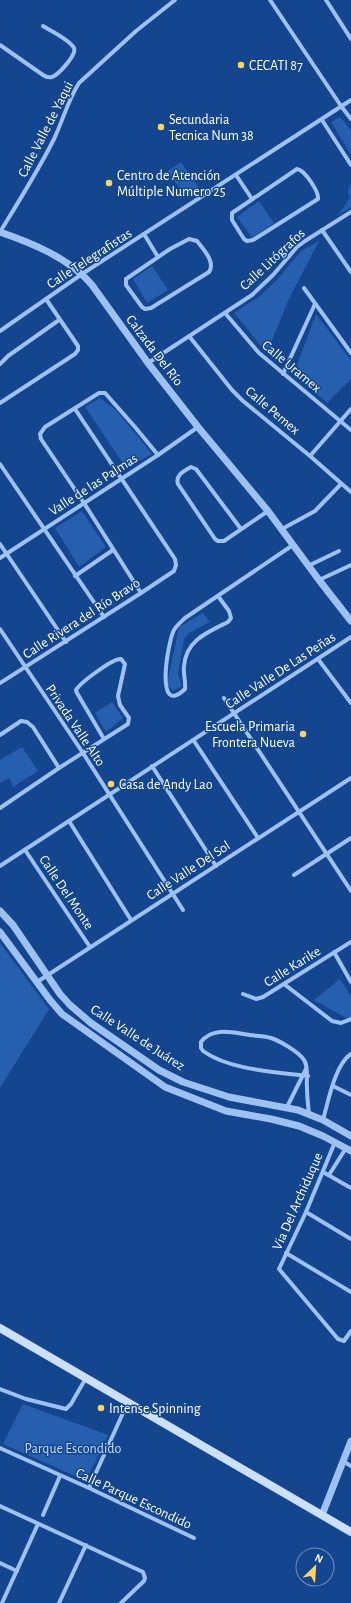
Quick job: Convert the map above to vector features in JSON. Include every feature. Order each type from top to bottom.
[{"type":"main road","points":[[0,1328],[351,1532]]},
{"type":"street","name":"Calle Valle de Yaqui","points":[[0,232],[44,158],[73,94],[80,83],[136,30],[175,0]]},
{"type":"street","points":[[270,0],[340,106],[351,119]]},
{"type":"street","points":[[326,0],[351,39]]},
{"type":"street","points":[[0,45],[43,75],[50,77],[54,76],[70,59],[74,49],[68,42],[43,26]]},
{"type":"street","name":"Calle Telegrafistas","points":[[0,331],[82,274],[351,100]]},
{"type":"street","points":[[322,120],[351,165]]},
{"type":"street","points":[[297,169],[303,172],[319,197],[315,202],[283,222],[253,240],[247,241],[238,230],[232,216],[235,211],[252,199],[297,169]]},
{"type":"street","points":[[236,175],[252,199]]},
{"type":"street","name":"Calle Litógrafos","points":[[148,362],[252,295],[273,275],[297,247],[351,212]]},
{"type":"street","points":[[322,230],[351,272]]},
{"type":"street","name":"Calzada Del Río","points":[[0,232],[42,250],[82,274],[92,284],[148,362],[198,427],[268,511],[351,621]]},
{"type":"street","name":"Calle Telegrafistas","points":[[144,234],[158,257]]},
{"type":"street","points":[[193,239],[197,241],[212,265],[209,272],[151,308],[145,309],[142,308],[126,285],[126,279],[158,257],[184,241],[193,239]]},
{"type":"street","points":[[304,288],[351,353]]},
{"type":"street","name":"Calle Telegrafistas","points":[[0,403],[77,352],[78,346],[46,299]]},
{"type":"street","points":[[283,374],[315,304]]},
{"type":"street","name":"Calle Uramex","points":[[225,313],[248,343],[351,430]]},
{"type":"street","points":[[0,364],[8,356],[59,320]]},
{"type":"street","name":"Calle Pemex","points":[[189,336],[232,390],[243,401],[351,492]]},
{"type":"street","points":[[141,593],[84,503],[41,439],[40,434],[45,427],[99,393],[105,393],[108,394],[158,455]]},
{"type":"street","points":[[310,456],[351,408]]},
{"type":"street","points":[[75,409],[122,478]]},
{"type":"street","name":"Valle de las Palmas","points":[[0,558],[158,455],[198,427]]},
{"type":"street","points":[[1,465],[104,617]]},
{"type":"street","points":[[241,529],[196,470],[191,467],[179,475],[177,479],[178,484],[215,539],[218,541],[224,541],[268,511]]},
{"type":"street","name":"Calle Rivera del Río Bravo","points":[[0,683],[66,642],[174,571],[176,565],[175,559],[122,478]]},
{"type":"street","points":[[282,529],[314,511],[341,484]]},
{"type":"street","points":[[0,544],[66,642]]},
{"type":"street","points":[[218,596],[229,611],[232,618],[228,622],[193,642],[186,654],[184,665],[185,689],[176,695],[171,695],[168,693],[166,688],[165,677],[174,631],[185,618],[293,545]]},
{"type":"street","points":[[75,576],[113,550]]},
{"type":"street","points":[[308,566],[339,550]]},
{"type":"street","points":[[319,580],[351,565]]},
{"type":"street","name":"Privada Valle Alto","points":[[0,629],[83,754],[183,910]]},
{"type":"street","name":"Calle Valle De Las Peñas","points":[[0,866],[351,637]]},
{"type":"street","points":[[0,808],[128,724],[129,718],[118,701],[118,692],[124,660],[118,658],[80,685],[76,690],[104,739]]},
{"type":"street","points":[[318,659],[351,703]]},
{"type":"street","points":[[224,698],[351,891]]},
{"type":"street","points":[[0,735],[21,721],[27,722],[33,727],[59,768]]},
{"type":"street","points":[[194,740],[258,838]]},
{"type":"street","points":[[152,766],[216,866]]},
{"type":"street","name":"Calle Valle Del Sol","points":[[37,982],[351,778]]},
{"type":"street","points":[[68,821],[131,920]]},
{"type":"street","points":[[294,875],[351,838]]},
{"type":"street","name":"Calle Del Monte","points":[[25,850],[90,947]]},
{"type":"street","name":"Calle Valle de Juárez","points":[[0,911],[13,925],[60,994],[70,1006],[159,1070],[183,1082],[229,1098],[287,1107],[309,1114],[351,1136]]},
{"type":"street","name":"Calle Valle de Juárez","points":[[0,932],[62,1014],[165,1087],[226,1111],[292,1123],[336,1142],[348,1150]]},
{"type":"street","name":"Calle Karike","points":[[243,994],[252,998],[260,999],[351,942]]},
{"type":"street","points":[[334,952],[351,982]]},
{"type":"street","points":[[284,984],[332,1021],[341,1023],[351,1019]]},
{"type":"street","points":[[62,1014],[70,1006]]},
{"type":"street","points":[[308,1076],[246,1068],[230,1064],[203,1051],[201,1048],[201,1042],[211,1034],[224,1031],[271,1038],[281,1042],[305,1061],[308,1076],[306,1086],[309,1114]]},
{"type":"street","points":[[323,1120],[333,1086],[342,1063],[351,1054]]},
{"type":"street","points":[[287,1107],[306,1069]]},
{"type":"street","points":[[333,1086],[351,1095]]},
{"type":"street","points":[[226,1111],[229,1098]]},
{"type":"street","name":"Via Del Archiduque","points":[[336,1142],[306,1212],[279,1269],[334,1335],[344,1341],[351,1331]]},
{"type":"street","name":"Via Del Archiduque","points":[[329,1175],[348,1150]]},
{"type":"street","points":[[323,1172],[351,1188]]},
{"type":"street","points":[[306,1212],[351,1239]]},
{"type":"street","points":[[286,1254],[351,1292]]},
{"type":"street","points":[[0,1389],[26,1399],[62,1409],[71,1404],[86,1378]]},
{"type":"street","points":[[88,1488],[128,1402]]},
{"type":"street","points":[[322,1515],[351,1441]]},
{"type":"street","name":"Calle Parque Escondido","points":[[0,1448],[194,1538]]},
{"type":"street","points":[[342,1461],[351,1466]]},
{"type":"street","points":[[43,1514],[60,1476]]},
{"type":"street","points":[[0,1506],[140,1570],[145,1575],[144,1581],[121,1603]]},
{"type":"street","points":[[2,1603],[38,1524]]},
{"type":"street","points":[[59,1603],[86,1545]]},
{"type":"street","points":[[0,1563],[17,1571]]},
{"type":"green space","points":[[340,117],[351,130],[351,155],[331,122]]},
{"type":"green space","points":[[181,162],[199,188],[185,197],[168,171]]},
{"type":"green space","points":[[351,182],[351,207],[337,216],[350,198],[348,192]]},
{"type":"green space","points":[[259,201],[274,223],[252,238],[237,217]]},
{"type":"green space","points":[[319,241],[288,301],[267,353],[234,313],[260,296],[276,281],[301,251]]},
{"type":"green space","points":[[152,266],[168,290],[147,303],[133,279]]},
{"type":"green space","points":[[316,314],[351,360],[351,379],[327,403],[294,373]]},
{"type":"green space","points":[[100,398],[117,411],[152,454],[126,468],[85,407]]},
{"type":"green space","points":[[82,511],[106,547],[79,567],[55,528]]},
{"type":"green space","points":[[203,613],[210,622],[189,633],[184,639],[178,674],[182,686],[173,691],[167,684],[179,627]]},
{"type":"green space","points":[[112,702],[123,718],[106,732],[95,713]]},
{"type":"green space","points":[[22,747],[38,771],[13,787],[10,778],[0,783],[0,760]]},
{"type":"green space","points":[[0,943],[49,1009],[0,1088]]},
{"type":"green space","points":[[340,979],[351,996],[351,1017],[348,1019],[314,1000]]},
{"type":"green space","name":"Parque Escondido","points":[[23,1404],[108,1435],[86,1481],[3,1444]]},
{"type":"place","name":"CECATI 87","points":[[241,65]]},
{"type":"place","name":"Secundaria Tecnica Num 38","points":[[161,127]]},
{"type":"place","name":"Centro de Atención Múltiple Numero 25","points":[[109,183]]},
{"type":"place","name":"Escuela Primaria Frontera Nueva","points":[[303,734]]},
{"type":"place","name":"Casa de Andy Lao","points":[[111,784]]},
{"type":"place","name":"Intense Spinning","points":[[101,1408]]}]
